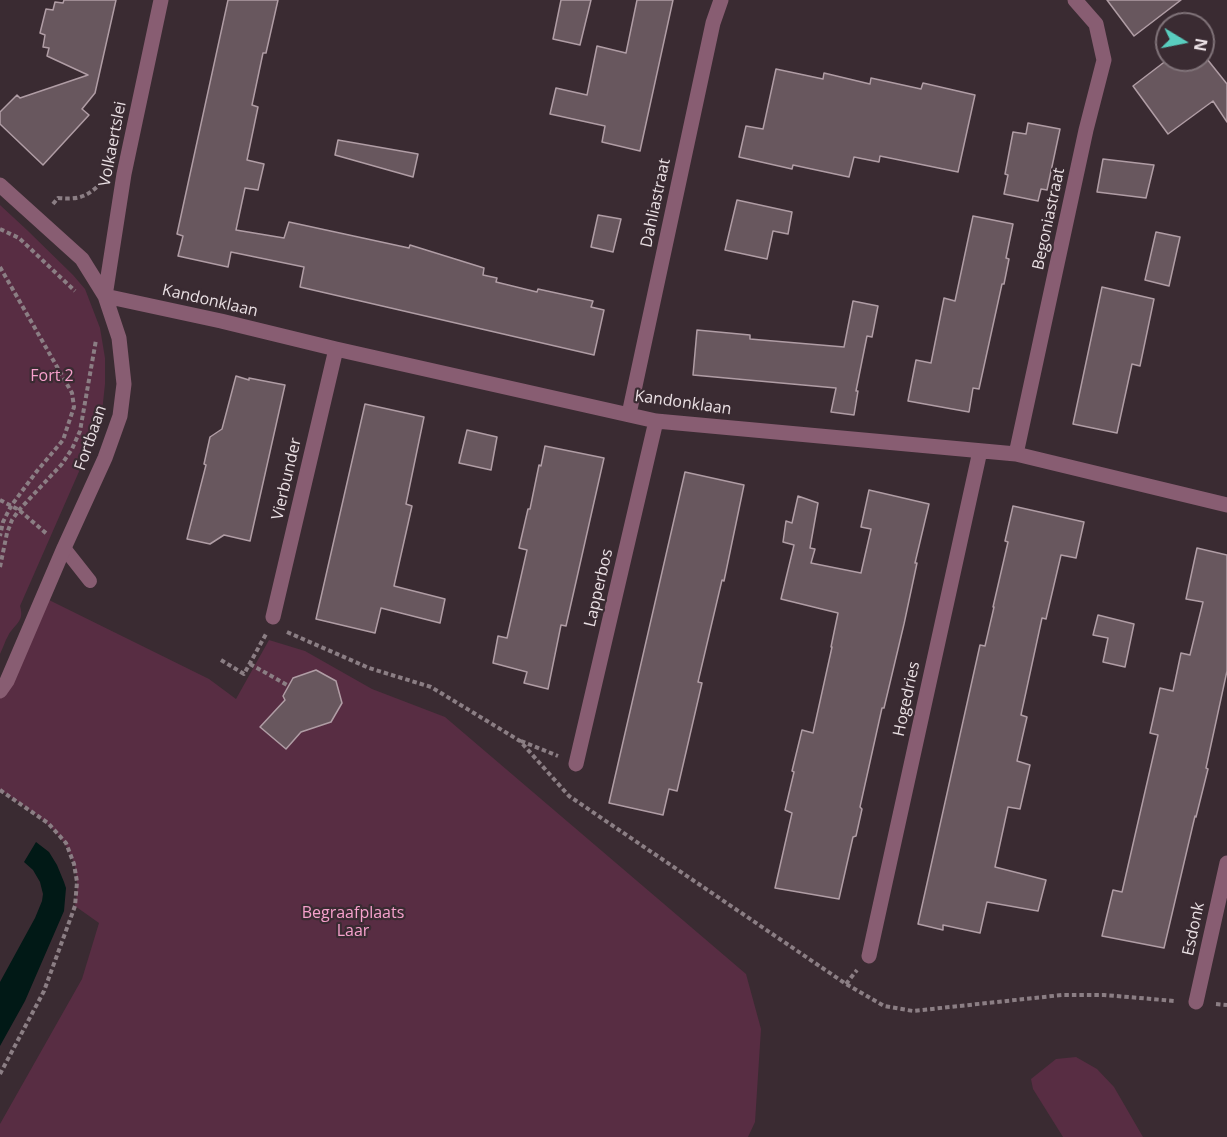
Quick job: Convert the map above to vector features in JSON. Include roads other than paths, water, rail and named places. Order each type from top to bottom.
[{"type":"street","name":"Volkaertslei","points":[[105,296],[124,174],[161,0]]},
{"type":"street","name":"Dahliastraat","points":[[628,414],[713,23],[721,0]]},
{"type":"street","name":"Begoniastraat","points":[[1016,454],[1086,130],[1104,60],[1096,24],[1075,0]]},
{"type":"street","name":"Fortbaan","points":[[0,185],[82,259],[105,296],[119,338],[124,384],[120,416],[105,458],[7,681],[0,691]]},
{"type":"street","name":"Kandonklaan","points":[[105,296],[656,421],[1016,454],[1227,505]]},
{"type":"street","name":"Vierbunder","points":[[274,614],[336,349]]},
{"type":"street","name":"Lapperbos","points":[[576,764],[656,421]]},
{"type":"street","name":"Hogedries","points":[[869,956],[980,451]]},
{"type":"street","name":"Esdonk","points":[[1196,1002],[1227,863]]},
{"type":"lane","points":[[64,548],[90,581]]},
{"type":"park label","name":"Fort 2","points":[[52,376]]},
{"type":"park label","name":"Begraafplaats Laar","points":[[353,922]]}]
